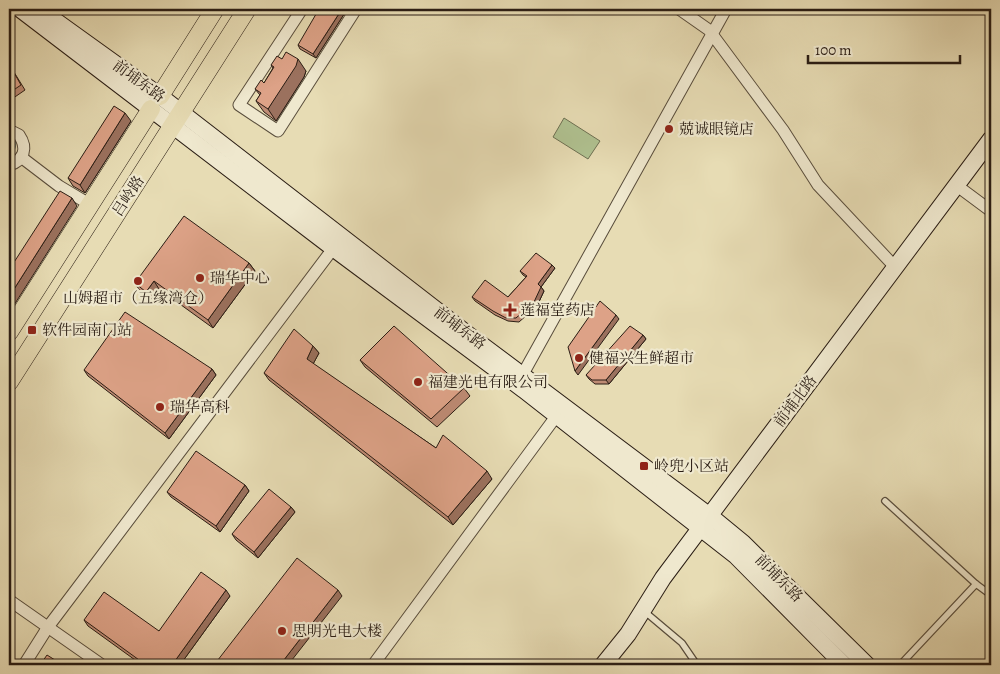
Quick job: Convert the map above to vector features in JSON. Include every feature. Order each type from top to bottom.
[{"type":"main road","name":"前埔东路","points":[[20,9],[155,102]]},
{"type":"main road","name":"前埔东路","points":[[39,9],[155,102],[337,243],[706,522],[744,543],[867,665]]},
{"type":"main road","name":"吕岭路","points":[[9,332],[215,9]]},
{"type":"main road","name":"吕岭路","points":[[9,382],[247,9]]},
{"type":"main road","name":"前埔北路","points":[[603,665],[628,634],[663,578],[991,139]]},
{"type":"main road","name":"前埔东路","points":[[706,522],[736,556],[844,665]]},
{"type":"street","points":[[302,9],[239,105],[278,132],[356,9]]},
{"type":"street","points":[[679,9],[710,30],[783,130],[818,185],[895,267]]},
{"type":"street","points":[[519,380],[726,9]]},
{"type":"street","points":[[9,130],[19,135],[23,140],[24,152],[17,162],[9,165]]},
{"type":"street","points":[[21,157],[59,186],[90,204]]},
{"type":"street","points":[[956,185],[991,212]]},
{"type":"street","points":[[24,665],[48,627],[337,243]]},
{"type":"street","points":[[373,665],[561,411]]},
{"type":"street","points":[[9,600],[102,665]]},
{"type":"lane","points":[[885,501],[976,584],[991,595]]},
{"type":"lane","points":[[900,665],[976,584]]},
{"type":"lane","points":[[643,610],[682,643],[697,665]]},
{"type":"shaded area","points":[[564,118],[600,141],[588,159],[553,137]]},
{"type":"shaded area","points":[[9,135],[15,138],[16,146],[9,156]]},
{"type":"building","points":[[319,9],[342,9],[313,54],[298,45]]},
{"type":"building","points":[[286,52],[298,59],[296,66],[268,109],[256,101],[261,93],[255,89],[261,80],[264,83],[274,67],[271,65],[277,56],[282,59]]},
{"type":"building","points":[[9,64],[21,85],[9,93]]},
{"type":"building","points":[[114,106],[125,113],[80,185],[68,178]]},
{"type":"building","points":[[60,191],[72,198],[9,297],[9,270]]},
{"type":"building","name":"瑞华中心","points":[[184,216],[249,263],[208,320],[154,281],[146,292],[135,283]]},
{"type":"building","points":[[536,253],[552,265],[538,284],[541,287],[534,302],[516,318],[506,318],[472,297],[485,280],[508,297],[527,276],[520,271]]},
{"type":"building","points":[[600,301],[616,315],[575,371],[568,347]]},
{"type":"building","name":"瑞华高科","points":[[125,312],[212,369],[165,433],[84,370]]},
{"type":"building","name":"福建光电有限公司","points":[[394,326],[464,388],[431,419],[360,360]]},
{"type":"building","points":[[630,326],[643,335],[606,380],[592,380],[586,375]]},
{"type":"building","points":[[294,329],[313,346],[307,359],[436,448],[443,435],[487,471],[448,517],[264,373]]},
{"type":"building","points":[[196,451],[245,485],[216,526],[167,492]]},
{"type":"building","points":[[269,489],[291,507],[254,552],[232,534]]},
{"type":"building","name":"思明光电大楼","points":[[297,558],[338,590],[280,665],[214,665]]},
{"type":"building","points":[[201,572],[226,590],[172,665],[146,665],[84,620],[104,592],[159,631]]},
{"type":"building","points":[[47,655],[63,665],[40,665]]},
{"type":"place","name":"兢诚眼镜店","points":[[669,129]]},
{"type":"place","name":"瑞华中心","points":[[200,278]]},
{"type":"place","name":"山姆超市（五缘湾仓）","points":[[138,281]]},
{"type":"place","name":"莲福堂药店","points":[[510,310]]},
{"type":"place","name":"软件园南门站","points":[[32,330]]},
{"type":"place","name":"健福兴生鲜超市","points":[[579,358]]},
{"type":"place","name":"福建光电有限公司","points":[[418,382]]},
{"type":"place","name":"瑞华高科","points":[[160,407]]},
{"type":"place","name":"岭兜小区站","points":[[644,466]]},
{"type":"place","name":"思明光电大楼","points":[[282,631]]}]
